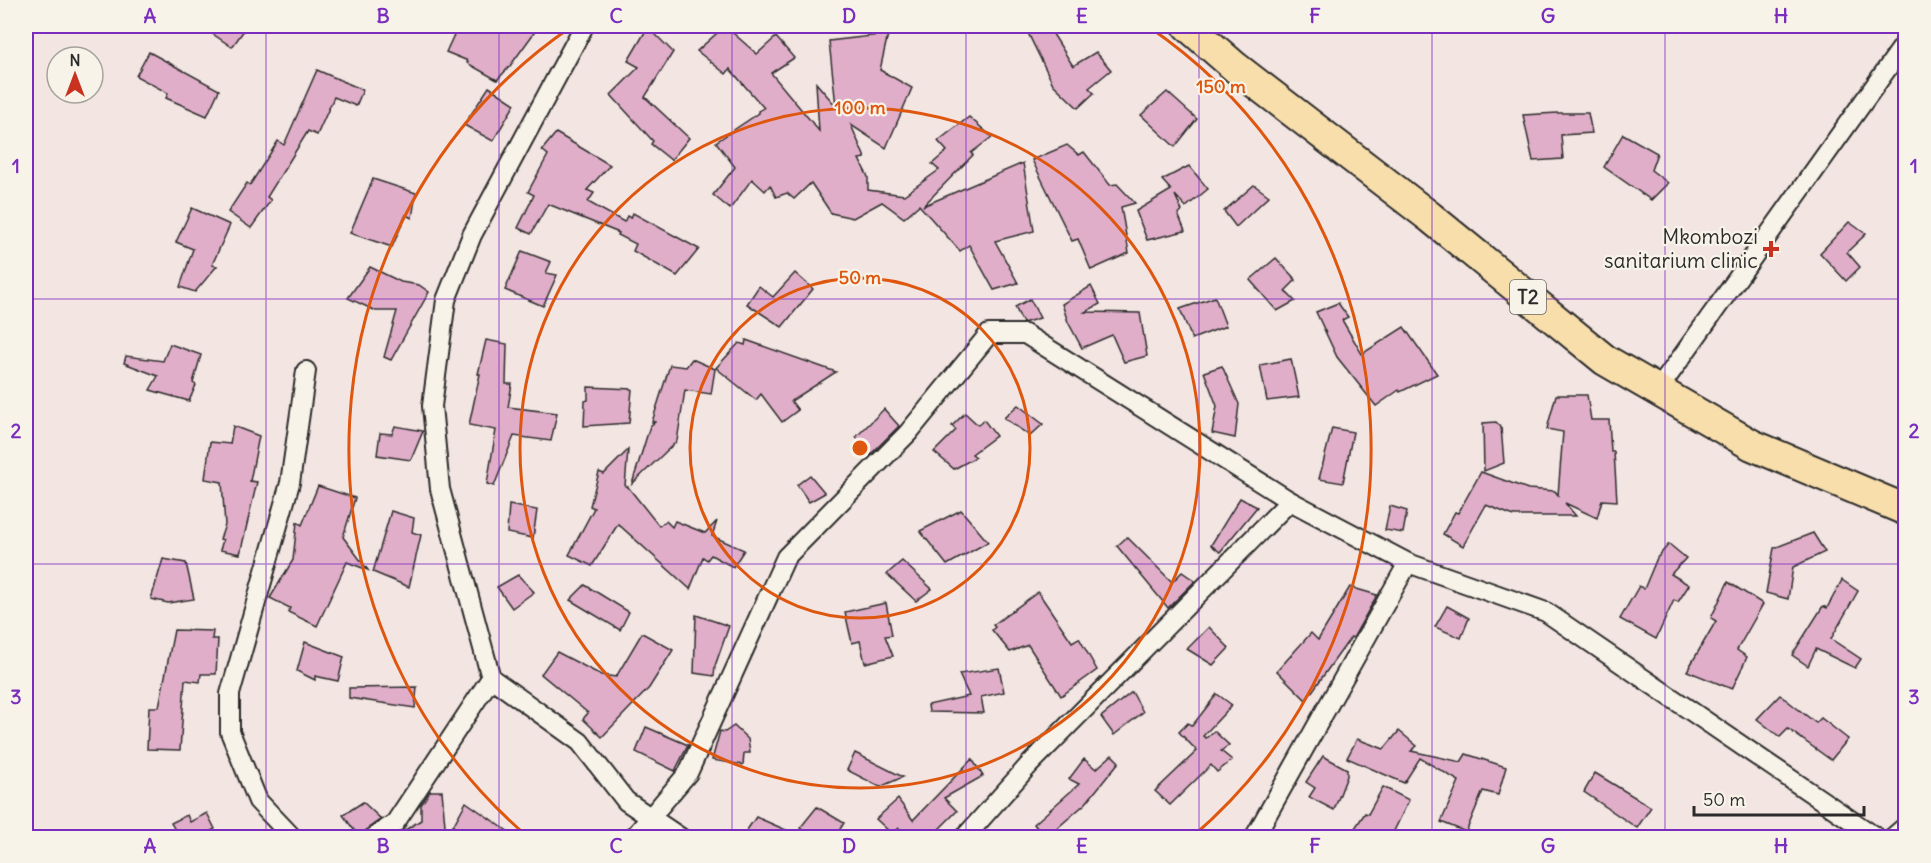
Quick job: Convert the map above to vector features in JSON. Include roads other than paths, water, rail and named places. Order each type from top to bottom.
[{"type":"highway","name":"T2","points":[[1188,26],[1234,67],[1430,217],[1605,360],[1752,445],[1905,510]]},
{"type":"street","points":[[584,26],[472,236],[446,300],[432,406],[440,489],[490,678],[580,742],[626,801],[681,837]]},
{"type":"street","points":[[1658,390],[1905,42]]},
{"type":"street","points":[[633,837],[651,819],[688,773],[786,557],[908,433],[989,334],[1025,334],[1290,501],[1408,563],[1546,612],[1878,837]]},
{"type":"street","points":[[292,837],[258,801],[230,732],[230,694],[290,483],[306,371]]},
{"type":"street","points":[[964,837],[1029,765],[1290,501]]},
{"type":"street","points":[[1254,837],[1408,563]]},
{"type":"street","points":[[372,837],[395,823],[490,678]]},
{"type":"street","points":[[1892,837],[1905,826]]},
{"type":"place","name":"Mkombozi sanitarium clinic","points":[[1771,249]]}]
